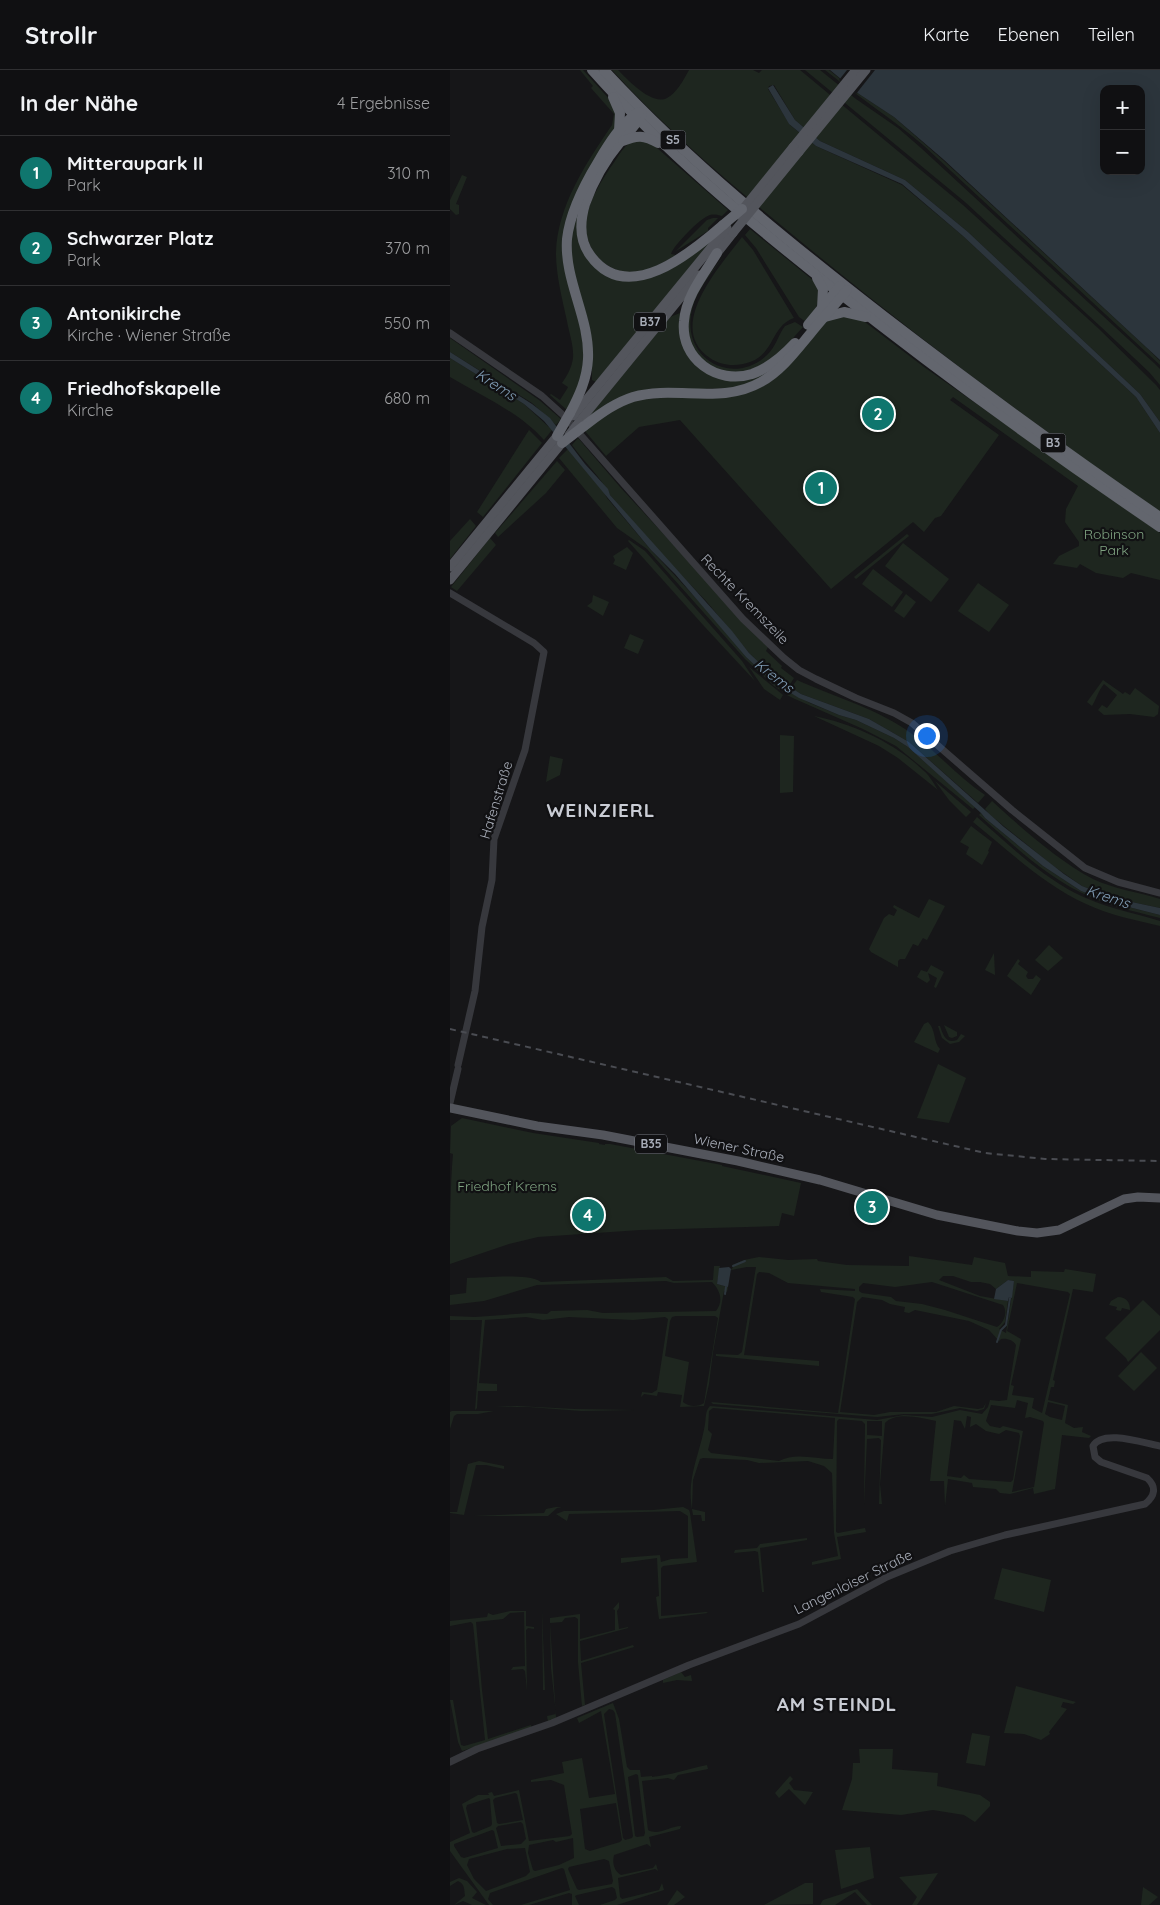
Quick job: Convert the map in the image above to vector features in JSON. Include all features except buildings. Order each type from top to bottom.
[{"type":"highway","name":"S5","points":[[592,70],[608,88],[704,169],[763,225]]},
{"type":"highway","name":"S5","points":[[604,70],[670,151],[763,225]]},
{"type":"highway","points":[[608,88],[620,113],[619,138],[585,203],[581,230],[584,243],[600,266],[613,273],[630,276],[658,270],[672,264],[728,228],[742,209]]},
{"type":"highway","points":[[560,440],[577,419],[588,358],[586,335],[568,264],[567,240],[569,229],[576,204],[602,156],[639,115]]},
{"type":"highway","points":[[619,138],[643,136],[670,151]]},
{"type":"highway","name":"B3","points":[[763,225],[813,272],[842,289],[871,318],[976,397],[1160,527]]},
{"type":"highway","name":"B3","points":[[763,225],[842,289],[999,404],[1160,517]]},
{"type":"highway","points":[[717,253],[690,299],[684,323],[684,336],[695,359],[709,370],[728,376],[737,377],[760,370],[786,352],[823,313],[823,289],[813,272]]},
{"type":"highway","points":[[560,440],[577,419],[632,397],[660,393],[726,393],[756,385],[782,367],[842,289]]},
{"type":"highway","points":[[823,313],[844,312],[871,318]]},
{"type":"main road","name":"B37","points":[[742,209],[796,150],[856,70]]},
{"type":"main road","name":"B37","points":[[577,419],[728,228],[866,70]]},
{"type":"main road","name":"B37","points":[[577,419],[717,253],[728,228]]},
{"type":"main road","points":[[450,579],[493,520],[560,440]]},
{"type":"main road","points":[[450,567],[479,538]]},
{"type":"main road","name":"Wiener Straße","points":[[450,1108],[537,1126],[619,1138],[738,1161],[828,1182],[937,1215],[1018,1231],[1037,1233],[1058,1230],[1124,1199],[1138,1196],[1160,1198]]},
{"type":"street","name":"Rechte Kremszeile","points":[[450,333],[542,396],[563,415],[743,619],[799,670],[842,692],[904,718],[1012,810],[1086,868],[1113,880],[1160,893]]},
{"type":"street","name":"Hafenstraße","points":[[450,592],[534,643],[544,652],[527,741],[494,839],[492,880],[482,927],[475,991],[450,1103]]},
{"type":"street","name":"Langenloiser Straße","points":[[450,1762],[477,1749],[552,1723],[689,1666],[799,1624],[887,1576],[942,1554],[1005,1535],[1139,1506],[1150,1500],[1153,1495],[1152,1483],[1147,1478],[1101,1462],[1095,1457],[1093,1446],[1099,1439],[1112,1437],[1160,1446]]},
{"type":"green space","points":[[580,70],[583,70],[611,101],[618,122],[567,229],[584,342],[583,376],[567,410],[550,395],[560,400],[567,389],[568,387],[562,383],[572,365],[573,358],[572,344],[557,270],[558,236],[562,218],[575,185],[612,125],[614,114],[591,88],[593,86]]},
{"type":"green space","points":[[612,70],[618,70],[641,91],[661,100],[674,93],[689,70],[753,70],[759,73],[762,70],[800,70],[963,205],[1098,328],[1156,385],[1160,390],[1160,422],[1140,394],[968,232],[905,180],[820,141],[795,120],[774,85],[769,86],[768,89],[790,125],[816,146],[902,185],[963,236],[1136,397],[1160,433],[1160,512],[985,386],[858,288],[685,143]]},
{"type":"green space","points":[[805,70],[820,70],[856,99],[898,128],[921,148],[1154,363],[1160,369],[1160,385],[1149,372],[1100,326],[965,202]]},
{"type":"green space","points":[[825,70],[829,70],[859,94],[894,117],[943,160],[1147,348],[1160,361],[1160,365],[923,145]]},
{"type":"green space","points":[[643,140],[657,148],[728,210],[722,216],[710,215],[700,221],[682,239],[671,254],[676,255],[703,237],[687,250],[648,270],[635,273],[623,272],[601,261],[594,252],[588,241],[586,229],[587,216],[596,191],[623,150],[632,142]]},
{"type":"green space","points":[[462,175],[467,177],[456,204],[459,205],[459,214],[456,215],[450,209],[450,200]]},
{"type":"green space","points":[[587,189],[584,254],[598,269],[630,281],[710,240],[709,244],[596,382],[592,380],[592,371],[590,371],[571,263],[572,230]]},
{"type":"green space","points":[[718,218],[708,228],[708,231],[676,251],[707,220]]},
{"type":"green space","points":[[750,229],[814,281],[818,287],[818,302],[806,322],[799,317],[756,248],[745,235]]},
{"type":"green space","points":[[742,237],[753,250],[794,318],[781,327],[769,346],[758,358],[745,364],[729,365],[719,363],[710,358],[697,345],[693,330],[694,313],[711,279]]},
{"type":"green space","points":[[724,256],[699,291],[691,315],[691,331],[695,345],[703,356],[714,364],[727,368],[740,368],[754,364],[773,348],[785,326],[795,322],[803,327],[776,357],[745,373],[719,372],[697,357],[687,334],[689,309],[704,281]]},
{"type":"green space","points":[[680,313],[680,326],[708,373],[771,373],[739,388],[660,390],[588,417],[670,317]]},
{"type":"green space","name":"Robinson Park","points":[[844,315],[861,319],[924,367],[1160,533],[1160,580],[1131,573],[1123,578],[1096,573],[1080,564],[1077,568],[1053,564],[1059,556],[1079,546],[1079,542],[1065,522],[1066,509],[1078,486],[953,397],[950,400],[999,435],[941,516],[935,518],[924,532],[913,522],[831,589],[680,420],[639,427],[606,456],[585,431],[600,418],[633,400],[752,390],[828,320]]},
{"type":"green space","points":[[450,338],[539,400],[561,419],[556,425],[532,403],[450,352]]},
{"type":"green space","points":[[450,358],[524,404],[552,430],[544,440],[512,413],[450,377]]},
{"type":"green space","points":[[529,430],[542,443],[483,517],[477,512]]},
{"type":"green space","points":[[578,438],[620,487],[768,647],[766,651],[782,666],[781,668],[794,678],[789,686],[776,678],[749,653],[707,602],[649,541],[610,495],[572,445]]},
{"type":"green space","points":[[568,449],[651,550],[707,610],[746,657],[786,691],[785,693],[774,686],[745,659],[647,549],[617,528],[559,458]]},
{"type":"green space","points":[[557,461],[565,470],[546,493],[498,537],[495,533]]},
{"type":"green space","points":[[470,519],[476,526],[450,559],[450,541]]},
{"type":"green space","points":[[907,534],[909,536],[856,579],[854,577]]},
{"type":"green space","points":[[490,538],[496,545],[457,591],[451,587]]},
{"type":"green space","points":[[628,541],[645,551],[742,661],[755,681]]},
{"type":"green space","points":[[903,543],[949,579],[931,602],[885,566]]},
{"type":"green space","points":[[627,547],[633,553],[626,570],[613,564],[615,560],[613,556]]},
{"type":"green space","points":[[873,569],[903,592],[892,607],[862,584]]},
{"type":"green space","points":[[978,583],[1009,605],[989,632],[958,611]]},
{"type":"green space","points":[[906,594],[916,602],[904,618],[894,611]]},
{"type":"green space","points":[[593,595],[609,602],[603,616],[587,606],[592,602]]},
{"type":"green space","points":[[630,634],[644,640],[638,654],[624,648]]},
{"type":"green space","points":[[749,667],[783,695],[780,700],[764,689]]},
{"type":"green space","points":[[797,680],[866,708],[892,721],[916,737],[985,795],[978,803],[909,742],[869,719],[801,694],[791,688]]},
{"type":"green space","points":[[1103,680],[1123,694],[1125,692],[1130,695],[1135,688],[1159,706],[1158,714],[1154,717],[1130,714],[1104,715],[1098,710],[1102,705],[1107,708],[1117,695],[1104,684],[1092,706],[1087,702]]},
{"type":"green space","points":[[789,692],[810,703],[856,720],[894,738],[908,747],[975,807],[973,809],[896,746],[787,695]]},
{"type":"green space","points":[[814,716],[844,724],[887,743],[924,771],[938,790],[898,758],[879,746]]},
{"type":"green space","points":[[780,735],[794,736],[793,792],[780,793]]},
{"type":"green space","points":[[550,756],[563,759],[560,775],[546,782]]},
{"type":"green space","points":[[935,781],[971,812],[966,817],[949,800]]},
{"type":"green space","points":[[992,801],[1040,843],[1080,872],[1109,885],[1160,899],[1160,908],[1113,898],[1082,886],[1052,865],[989,814],[985,809]]},
{"type":"green space","points":[[981,813],[1043,866],[1081,891],[1113,903],[1160,915],[1160,918],[1099,901],[1066,885],[1015,846],[979,815]]},
{"type":"green space","points":[[977,817],[1024,858],[1049,877],[1075,893],[1117,909],[1160,921],[1160,926],[1104,911],[1071,896],[1027,867],[973,822]]},
{"type":"green space","points":[[971,826],[992,842],[982,865],[966,854],[969,847],[960,842]]},
{"type":"green space","points":[[929,899],[945,906],[927,940],[923,938],[918,946],[913,944],[905,959],[898,961],[898,967],[871,952],[869,949],[884,918],[889,914],[894,916],[897,910],[893,907],[894,905],[919,918]]},
{"type":"green space","points":[[1049,945],[1063,958],[1048,971],[1035,960]]},
{"type":"green space","points":[[994,953],[995,975],[985,970]]},
{"type":"green space","points":[[1018,959],[1020,961],[1018,964],[1028,972],[1026,976],[1028,979],[1033,979],[1036,975],[1041,979],[1031,995],[1007,976]]},
{"type":"green space","points":[[931,965],[944,972],[936,988],[934,987],[937,978],[928,973],[930,980],[927,983],[917,977],[921,970],[927,972]]},
{"type":"green space","points":[[928,1022],[931,1025],[936,1043],[940,1049],[938,1053],[914,1042],[924,1024]]},
{"type":"green space","points":[[944,1025],[957,1032],[957,1036],[949,1037]]},
{"type":"green space","points":[[938,1026],[940,1026],[942,1033],[950,1041],[957,1040],[961,1034],[965,1036],[959,1042],[950,1044],[942,1038]]},
{"type":"green space","points":[[938,1064],[966,1078],[949,1123],[917,1118]]},
{"type":"green space","name":"Friedhof Krems","points":[[462,1118],[533,1133],[605,1145],[610,1144],[722,1165],[801,1183],[794,1216],[782,1213],[779,1226],[640,1230],[538,1237],[509,1244],[450,1264],[453,1154],[450,1153],[451,1126]]},
{"type":"green space","points":[[909,1256],[972,1265],[974,1257],[1005,1263],[1008,1276],[1031,1277],[1031,1271],[1064,1272],[1065,1269],[1096,1274],[1093,1292],[1073,1289],[1053,1380],[1055,1381],[1054,1387],[1051,1387],[1048,1400],[1068,1405],[1065,1423],[1074,1428],[1083,1427],[1082,1432],[1091,1436],[1089,1438],[1062,1435],[1055,1489],[1034,1494],[1033,1488],[1010,1494],[1000,1493],[996,1489],[973,1487],[972,1483],[948,1479],[945,1506],[944,1481],[930,1481],[936,1421],[902,1416],[890,1419],[885,1423],[880,1484],[882,1504],[879,1504],[881,1440],[879,1438],[867,1439],[864,1505],[865,1424],[862,1421],[839,1419],[837,1421],[836,1532],[865,1528],[866,1532],[837,1537],[841,1559],[812,1565],[812,1562],[838,1556],[834,1533],[832,1473],[824,1466],[808,1461],[759,1463],[747,1460],[703,1458],[700,1459],[693,1480],[692,1508],[692,1477],[704,1432],[706,1412],[710,1406],[877,1420],[904,1415],[932,1417],[960,1410],[982,1414],[988,1407],[990,1400],[1007,1400],[1016,1345],[1013,1342],[1005,1339],[999,1341],[989,1330],[969,1321],[915,1310],[909,1313],[904,1312],[905,1307],[882,1300],[862,1297],[857,1302],[840,1412],[874,1415],[890,1412],[936,1412],[954,1406],[978,1409],[983,1408],[986,1403],[984,1409],[977,1411],[960,1408],[932,1414],[904,1414],[877,1417],[713,1404],[711,1402],[838,1413],[855,1299],[853,1297],[821,1292],[820,1289],[855,1291],[855,1289],[788,1283],[769,1273],[759,1272],[757,1274],[744,1355],[819,1361],[819,1366],[716,1356],[716,1354],[738,1355],[742,1352],[756,1267],[731,1270],[732,1265],[759,1257],[788,1260],[817,1259],[818,1261],[847,1265],[909,1266]],"holes":[[[943,1276],[953,1276],[971,1282],[990,1284],[996,1289],[1008,1280],[1014,1281],[1006,1333],[999,1329],[1005,1322],[1008,1301],[980,1296],[939,1280]],[[932,1282],[1003,1305],[1005,1311],[1002,1323],[997,1327],[945,1310],[922,1304],[896,1301],[891,1297],[859,1291],[859,1287],[863,1283],[895,1287]],[[1017,1283],[1068,1292],[1070,1294],[1042,1413],[1032,1408],[1034,1398],[1012,1395],[1014,1386],[1011,1385],[1021,1339],[1007,1331]],[[1017,1400],[1028,1403],[1025,1418],[1030,1417],[1044,1423],[1034,1487],[1012,1492],[1023,1431],[1003,1426],[1000,1428],[990,1426],[986,1421],[991,1405],[1015,1408]],[[1048,1402],[1065,1406],[1062,1420],[1045,1414]],[[713,1408],[835,1418],[833,1459],[799,1456],[779,1461],[711,1453],[708,1450],[712,1434],[708,1430],[709,1411]],[[967,1416],[971,1417],[970,1427],[976,1424],[986,1431],[999,1434],[1006,1430],[1019,1433],[1013,1480],[1011,1482],[969,1479],[964,1475],[961,1478],[947,1476],[954,1420],[961,1421],[965,1429]],[[867,1421],[882,1421],[882,1436],[867,1435]]]},
{"type":"green space","points":[[714,1266],[720,1266],[717,1284],[728,1287],[727,1292],[724,1291],[704,1406],[680,1407],[682,1395],[658,1392],[657,1396],[644,1394],[641,1397],[642,1392],[652,1393],[657,1390],[668,1319],[665,1317],[633,1320],[569,1317],[543,1320],[526,1317],[485,1320],[479,1383],[497,1384],[497,1391],[478,1391],[477,1408],[475,1410],[482,1320],[450,1320],[450,1316],[475,1317],[530,1313],[547,1314],[551,1311],[587,1310],[603,1313],[716,1311],[720,1303],[720,1296],[712,1282],[674,1283],[666,1281],[537,1285],[484,1301],[450,1305],[450,1295],[466,1293],[467,1278],[517,1277],[535,1279],[541,1282],[666,1277],[673,1281],[713,1280]],"holes":[[[676,1316],[715,1316],[718,1318],[704,1403],[691,1406],[683,1402],[689,1362],[665,1356],[670,1321],[672,1317]]]},
{"type":"green space","points":[[1118,1297],[1127,1300],[1130,1310],[1122,1308],[1121,1311],[1116,1310],[1117,1307],[1109,1305],[1111,1301]]},
{"type":"green space","points":[[1143,1300],[1160,1316],[1160,1330],[1128,1362],[1105,1338]]},
{"type":"green space","points":[[1141,1352],[1157,1368],[1134,1391],[1118,1376]]},
{"type":"green space","points":[[517,1406],[635,1410],[581,1411],[529,1407],[495,1407]]},
{"type":"green space","points":[[494,1411],[478,1414],[457,1414],[454,1416],[450,1429],[450,1412]]},
{"type":"green space","points":[[479,1461],[504,1466],[504,1469],[476,1465],[464,1515],[450,1513],[457,1512],[468,1464]]},
{"type":"green space","points":[[562,1507],[557,1508],[548,1516],[473,1516],[544,1513],[546,1509]]},
{"type":"green space","points":[[683,1507],[689,1510],[690,1513],[697,1562],[663,1566],[661,1568],[661,1616],[708,1613],[659,1619],[656,1597],[659,1596],[657,1558],[621,1563],[621,1558],[660,1555],[661,1562],[671,1559],[688,1558],[688,1516],[680,1511],[569,1514],[567,1521],[556,1514],[564,1511],[653,1510]]},
{"type":"green space","points":[[692,1509],[705,1512],[705,1521],[702,1521],[701,1515],[693,1515]]},
{"type":"green space","points":[[807,1538],[807,1540],[760,1548],[764,1592],[762,1592],[758,1552],[734,1553],[735,1550],[757,1548],[760,1544]]},
{"type":"green space","points":[[1002,1568],[1051,1580],[1044,1612],[994,1599]]},
{"type":"green space","points":[[619,1602],[617,1611],[619,1629],[628,1628],[580,1641],[581,1661],[633,1645],[634,1647],[581,1663],[585,1705],[582,1706],[578,1662],[578,1619],[575,1617],[565,1618],[562,1622],[550,1623],[550,1618],[580,1614],[580,1639],[615,1630],[615,1610],[613,1609]]},
{"type":"green space","points":[[542,1609],[545,1690],[543,1690]]},
{"type":"green space","points":[[510,1611],[526,1611],[526,1626],[534,1627],[534,1629],[528,1628],[526,1630],[527,1691],[525,1671],[523,1669],[511,1670],[513,1667],[525,1666],[524,1612],[510,1613],[503,1619],[476,1622],[488,1739],[531,1725],[531,1728],[462,1751],[458,1742],[450,1700],[453,1700],[461,1745],[464,1746],[485,1740],[473,1624],[471,1622],[450,1626],[450,1621],[487,1617],[488,1613],[493,1615]]},
{"type":"green space","points":[[550,1623],[555,1708],[551,1668]]},
{"type":"green space","points":[[681,1672],[685,1677],[691,1675],[692,1681],[677,1680],[663,1683],[663,1680]]},
{"type":"green space","points":[[1016,1686],[1076,1702],[1073,1704],[1063,1702],[1061,1707],[1067,1709],[1049,1732],[1050,1734],[1041,1740],[1024,1734],[1004,1733]]},
{"type":"green space","points":[[613,1703],[619,1719],[627,1767],[630,1770],[640,1770],[641,1777],[666,1775],[707,1765],[708,1769],[678,1775],[674,1780],[668,1778],[642,1781],[648,1830],[656,1832],[681,1826],[680,1829],[649,1837],[651,1847],[647,1844],[614,1855],[614,1866],[621,1875],[653,1868],[656,1864],[658,1871],[655,1869],[618,1878],[620,1897],[622,1899],[659,1890],[662,1883],[664,1890],[617,1905],[600,1905],[617,1898],[615,1889],[612,1887],[575,1896],[579,1905],[572,1905],[572,1894],[569,1893],[529,1905],[521,1905],[570,1890],[564,1869],[562,1868],[490,1893],[488,1899],[493,1905],[489,1905],[450,1851],[450,1842],[470,1833],[462,1804],[478,1795],[489,1795],[488,1793],[492,1792],[494,1796],[519,1790],[529,1841],[570,1836],[572,1834],[564,1785],[551,1780],[531,1782],[531,1780],[564,1773],[562,1762],[582,1758],[589,1798],[615,1794],[601,1711],[579,1723],[577,1718]],"holes":[[[609,1709],[615,1713],[633,1836],[625,1840],[623,1838],[604,1714]],[[636,1774],[638,1775],[645,1833],[644,1836],[635,1836],[628,1777]],[[517,1794],[523,1820],[497,1823],[493,1800]],[[489,1798],[492,1824],[474,1833],[472,1832],[466,1808],[467,1805]],[[616,1803],[622,1840],[590,1851],[585,1849],[580,1809]],[[521,1822],[526,1839],[521,1844],[501,1846],[496,1828]],[[492,1830],[494,1831],[498,1848],[464,1858],[461,1857],[454,1844]],[[573,1838],[574,1858],[559,1865],[533,1870],[528,1853],[529,1845],[553,1840],[556,1842]],[[525,1848],[530,1872],[526,1876],[486,1891],[474,1879],[467,1865],[469,1859],[507,1849]],[[604,1859],[609,1861],[612,1884],[577,1889],[568,1869],[569,1867]]]},
{"type":"green space","points":[[556,1714],[556,1718],[548,1722],[547,1716]]},
{"type":"green space","points":[[972,1733],[990,1736],[985,1766],[966,1763]]},
{"type":"green space","points":[[859,1749],[893,1749],[892,1769],[938,1773],[937,1786],[980,1795],[990,1802],[990,1806],[975,1822],[964,1815],[933,1810],[901,1815],[842,1810],[852,1779],[853,1763],[860,1763]]},
{"type":"green space","points":[[790,1776],[793,1779],[789,1783],[794,1790],[813,1792],[805,1805],[789,1789],[779,1798],[775,1793]]},
{"type":"green space","points":[[870,1847],[874,1878],[841,1889],[835,1850]]},
{"type":"green space","points":[[938,1873],[917,1905],[912,1905],[917,1897],[899,1877]]},
{"type":"green space","points":[[459,1878],[467,1881],[477,1892],[472,1898],[486,1905],[472,1905],[463,1901],[454,1905],[465,1896],[464,1887],[460,1882],[458,1881],[450,1886],[450,1882]]},
{"type":"green space","points":[[805,1883],[813,1883],[813,1904],[764,1905]]},
{"type":"green space","points":[[1143,1887],[1158,1897],[1149,1905],[1141,1905]]},
{"type":"green space","points":[[857,1889],[872,1905],[867,1905],[855,1892],[835,1905],[820,1905],[823,1900]]},
{"type":"green space","points":[[677,1890],[685,1897],[674,1905],[667,1905]]},
{"type":"water","points":[[830,70],[1160,70],[1160,360],[943,159],[894,117],[859,94]]},
{"type":"water","points":[[773,85],[795,120],[820,141],[905,180],[968,232],[1140,394],[1160,422],[1160,433],[1136,397],[963,236],[902,184],[816,146],[789,124],[768,88]]},
{"type":"water","name":"Krems","points":[[450,352],[532,404],[550,418],[585,464],[608,489],[610,495],[732,631],[749,653],[776,678],[801,694],[869,719],[909,742],[1004,827],[1082,886],[1113,898],[1160,908],[1160,915],[1113,903],[1081,891],[1043,866],[985,818],[908,747],[894,738],[856,720],[799,698],[779,686],[746,657],[675,574],[651,550],[544,421],[524,404],[450,358]]},
{"type":"water","points":[[729,1267],[731,1269],[728,1287],[717,1284],[719,1268]]},
{"type":"water","points":[[1008,1280],[1014,1281],[1012,1298],[1009,1297],[1008,1301],[994,1299],[996,1289]]},
{"type":"pier","points":[[847,70],[875,70],[856,94],[839,80]]},
{"type":"waterway","points":[[733,1266],[745,1261]]},
{"type":"waterway","points":[[725,1294],[726,1287]]},
{"type":"waterway","points":[[997,1342],[1001,1330],[1006,1325],[1010,1298]]},
{"type":"railway","points":[[450,1029],[985,1153],[1045,1159],[1160,1161]]},
{"type":"place","name":"Schwarzer Platz","points":[[878,414]]},
{"type":"place","name":"Mitteraupark II","points":[[821,488]]},
{"type":"place","name":"Antonikirche","points":[[872,1207]]},
{"type":"place","name":"Friedhofskapelle","points":[[588,1215]]},
{"type":"district","name":"WEINZIERL","points":[[601,810]]},
{"type":"district","name":"AM STEINDL","points":[[837,1704]]}]
